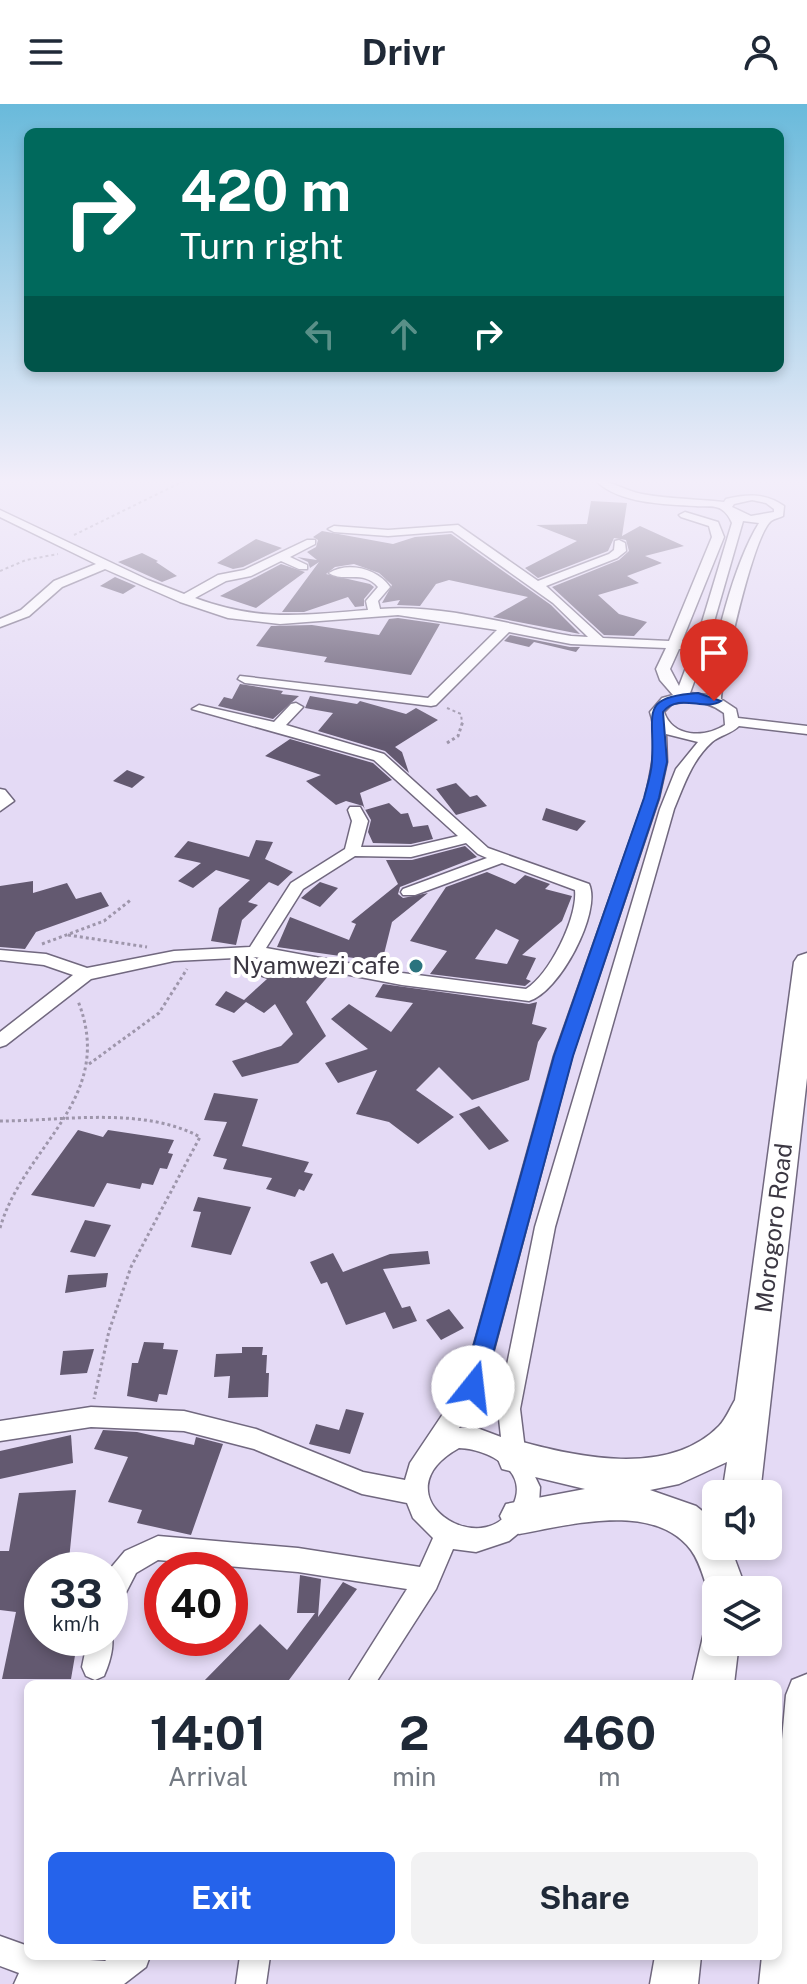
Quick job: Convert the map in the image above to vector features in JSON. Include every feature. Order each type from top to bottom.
[{"type":"highway","name":"Morogoro Road","points":[[743,1480],[807,962]]},
{"type":"highway","points":[[515,1457],[555,1469],[638,1475],[668,1472],[730,1440],[752,1403]]},
{"type":"highway","points":[[519,1516],[587,1503],[653,1507],[699,1530],[717,1557],[722,1576]]},
{"type":"highway","points":[[714,1680],[717,1656]]},
{"type":"highway","points":[[783,1984],[807,1695]]},
{"type":"highway","points":[[674,1984],[677,1960]]},
{"type":"street","points":[[0,623],[25,613],[58,584],[97,568]]},
{"type":"street","points":[[110,568],[228,614],[265,619],[375,611],[443,616],[601,643],[701,646]]},
{"type":"street","points":[[184,599],[222,578],[257,568]]},
{"type":"street","points":[[511,568],[557,600],[601,643]]},
{"type":"street","points":[[536,586],[583,568]]},
{"type":"street","points":[[682,697],[667,680],[663,669],[677,643],[704,568]]},
{"type":"street","points":[[682,697],[725,568]]},
{"type":"street","points":[[714,701],[746,568]]},
{"type":"street","points":[[335,573],[363,572],[380,580],[384,587],[372,601],[375,611]]},
{"type":"street","points":[[245,679],[432,701],[507,627]]},
{"type":"street","points":[[709,737],[683,769],[667,809],[564,1153],[545,1227],[509,1409],[515,1457],[526,1480],[527,1493],[519,1516],[500,1534],[487,1539],[459,1539],[425,1517],[415,1493],[418,1469],[473,1387],[563,1056],[652,798],[660,762],[658,708],[682,697],[714,701],[731,712],[733,721]]},
{"type":"street","points":[[277,727],[296,707]]},
{"type":"street","points":[[0,1041],[86,974],[186,955],[255,952],[461,988],[529,995],[539,992],[551,978],[586,893],[583,887],[498,859],[469,838],[385,760],[277,727],[199,709]]},
{"type":"street","points":[[659,721],[683,735],[709,737],[723,733],[733,721]]},
{"type":"street","points":[[733,721],[807,730]]},
{"type":"street","points":[[0,793],[7,801],[0,807]]},
{"type":"street","points":[[352,851],[360,821],[355,810]]},
{"type":"street","points":[[255,952],[297,886],[352,851],[411,852],[469,838]]},
{"type":"street","points":[[409,892],[498,859]]},
{"type":"street","points":[[0,955],[46,960],[86,974]]},
{"type":"street","points":[[0,1431],[91,1417],[130,1417],[216,1427],[281,1449],[362,1483],[415,1493]]},
{"type":"street","points":[[433,1449],[444,1442],[469,1436],[495,1442],[515,1457]]},
{"type":"street","points":[[363,1680],[427,1580],[447,1533]]},
{"type":"street","points":[[128,1565],[137,1554],[158,1548],[298,1560],[427,1580]]},
{"type":"street","points":[[95,1667],[97,1656]]},
{"type":"street","points":[[0,1951],[40,1977],[108,1980],[130,1960]]},
{"type":"street","points":[[251,1984],[254,1960]]},
{"type":"path","points":[[432,701],[462,716],[458,736],[447,743]]},
{"type":"path","points":[[18,958],[64,934],[104,921],[132,899]]},
{"type":"path","points":[[64,934],[186,955],[166,1009],[145,1028],[87,1065]]},
{"type":"path","points":[[0,1228],[7,1202],[21,1176],[65,1120],[82,1087],[88,1039],[83,1011],[74,990],[86,974]]},
{"type":"path","points":[[0,1121],[151,1123],[189,1129],[200,1137],[197,1147],[159,1202],[132,1261],[109,1325],[91,1417]]},
{"type":"building","points":[[131,568],[165,568],[177,576],[162,582]]},
{"type":"building","points":[[274,568],[292,568],[305,572],[256,608],[220,596]]},
{"type":"building","points":[[315,568],[334,568],[326,574],[374,587],[364,599],[364,606],[355,607],[348,597],[304,612],[282,612]]},
{"type":"building","points":[[364,568],[499,568],[551,605],[580,634],[493,617],[528,597],[449,580],[436,584],[420,606],[397,605],[400,600],[382,603],[392,585],[379,573]]},
{"type":"building","points":[[526,568],[565,568],[538,578]]},
{"type":"building","points":[[600,568],[649,568],[627,576],[639,583],[598,595],[619,614],[647,622],[634,636],[604,635],[552,587]]},
{"type":"building","points":[[115,577],[136,586],[123,594],[100,586]]},
{"type":"building","points":[[389,619],[440,624],[411,675],[324,662],[327,657],[256,646],[271,626],[312,625],[379,635]]},
{"type":"building","points":[[510,635],[580,647],[576,652],[534,642],[529,647],[504,641]]},
{"type":"building","points":[[240,684],[299,696],[273,719],[218,706],[224,697],[232,699]]},
{"type":"building","points":[[310,696],[357,704],[360,701],[406,714],[416,708],[438,720],[395,747],[402,752],[409,773],[385,751],[318,731],[333,713],[305,708]]},
{"type":"building","points":[[290,739],[373,763],[392,780],[360,793],[365,809],[346,801],[336,805],[306,781],[321,775],[265,756]]},
{"type":"building","points":[[127,770],[145,777],[132,788],[113,781]]},
{"type":"building","points":[[456,783],[470,797],[477,795],[487,806],[456,815],[436,789]]},
{"type":"building","points":[[389,803],[401,814],[408,813],[413,827],[428,825],[433,839],[411,844],[373,843],[368,832],[371,820],[365,810]]},
{"type":"building","points":[[546,808],[586,821],[577,831],[542,820]]},
{"type":"building","points":[[256,840],[273,842],[265,859],[293,872],[278,886],[269,882],[248,902],[258,905],[242,920],[236,945],[211,941],[219,908],[250,880],[216,870],[193,888],[178,881],[201,863],[174,857],[188,841],[249,857]]},
{"type":"building","points":[[465,846],[477,857],[400,887],[398,894],[403,898],[428,893],[392,922],[382,962],[277,947],[290,917],[349,940],[356,924],[351,922],[398,884],[386,860],[412,860]]},
{"type":"building","points":[[487,872],[515,884],[525,875],[550,884],[545,889],[572,896],[562,921],[522,955],[536,958],[526,979],[531,981],[525,986],[430,974],[447,951],[410,941],[446,887]],"holes":[[[496,929],[519,940],[507,964],[475,959]]]},
{"type":"building","points":[[33,881],[33,893],[67,883],[76,899],[101,892],[109,906],[36,932],[25,949],[0,947],[0,886]]},
{"type":"building","points":[[320,882],[338,888],[320,907],[301,898]]},
{"type":"building","points":[[253,960],[330,974],[306,1002],[326,1036],[298,1063],[242,1077],[232,1061],[281,1046],[293,1034],[275,1004],[264,1013],[246,1002],[234,1013],[215,1005],[226,991],[244,1000],[267,979],[243,971]]},
{"type":"building","points":[[383,984],[529,1004],[537,1002],[532,1024],[547,1028],[538,1042],[529,1080],[472,1100],[439,1067],[416,1090],[454,1117],[418,1144],[389,1122],[356,1114],[377,1070],[338,1083],[325,1063],[368,1049],[331,1019],[349,1004],[391,1032],[413,1003],[375,997]]},
{"type":"building","points":[[214,1093],[258,1099],[242,1146],[309,1162],[304,1172],[313,1174],[304,1191],[299,1189],[295,1197],[266,1189],[272,1178],[223,1169],[227,1159],[213,1156],[227,1122],[204,1120]]},
{"type":"building","points":[[479,1106],[509,1141],[489,1150],[459,1114]]},
{"type":"building","points":[[78,1130],[103,1137],[108,1130],[174,1140],[168,1153],[173,1154],[167,1169],[160,1168],[153,1185],[142,1183],[140,1189],[107,1183],[94,1207],[31,1195]]},
{"type":"building","points":[[198,1197],[251,1207],[231,1255],[191,1247],[201,1212],[193,1211]]},
{"type":"building","points":[[85,1220],[111,1225],[95,1257],[70,1252]]},
{"type":"building","points":[[428,1251],[430,1264],[383,1269],[402,1308],[410,1306],[417,1321],[393,1329],[385,1312],[346,1325],[327,1282],[321,1284],[310,1262],[333,1253],[343,1272],[390,1254]]},
{"type":"building","points":[[108,1273],[106,1287],[65,1293],[68,1275]]},
{"type":"building","points":[[449,1309],[464,1328],[441,1340],[426,1320]]},
{"type":"building","points":[[144,1342],[164,1343],[163,1349],[178,1350],[167,1395],[159,1394],[157,1402],[127,1396],[132,1363],[138,1363]]},
{"type":"building","points":[[242,1347],[263,1347],[262,1355],[267,1355],[266,1373],[269,1373],[268,1397],[228,1398],[230,1376],[214,1377],[216,1354],[242,1353]]},
{"type":"building","points":[[94,1349],[87,1373],[60,1375],[63,1351]]},
{"type":"building","points":[[346,1409],[364,1413],[350,1454],[309,1444],[316,1424],[339,1430]]},
{"type":"building","points":[[103,1430],[137,1432],[194,1445],[196,1437],[223,1444],[191,1535],[137,1523],[142,1510],[108,1502],[128,1457],[94,1449]]},
{"type":"building","points":[[71,1435],[73,1463],[0,1479],[0,1451]]},
{"type":"building","points":[[76,1490],[70,1552],[24,1552],[24,1656],[75,1656],[71,1679],[2,1679],[16,1612],[0,1610],[0,1551],[9,1551],[19,1493]]},
{"type":"building","points":[[300,1575],[321,1579],[318,1617],[343,1582],[357,1589],[289,1680],[205,1680],[229,1656],[248,1656],[248,1636],[260,1624],[287,1650],[315,1613],[297,1613]]},
{"type":"place","name":"Nyamwezi cafe","points":[[416,966]]},
{"type":"route","points":[[473,1387],[563,1056],[606,922],[652,798],[660,762],[658,708],[682,697],[714,701]]}]
